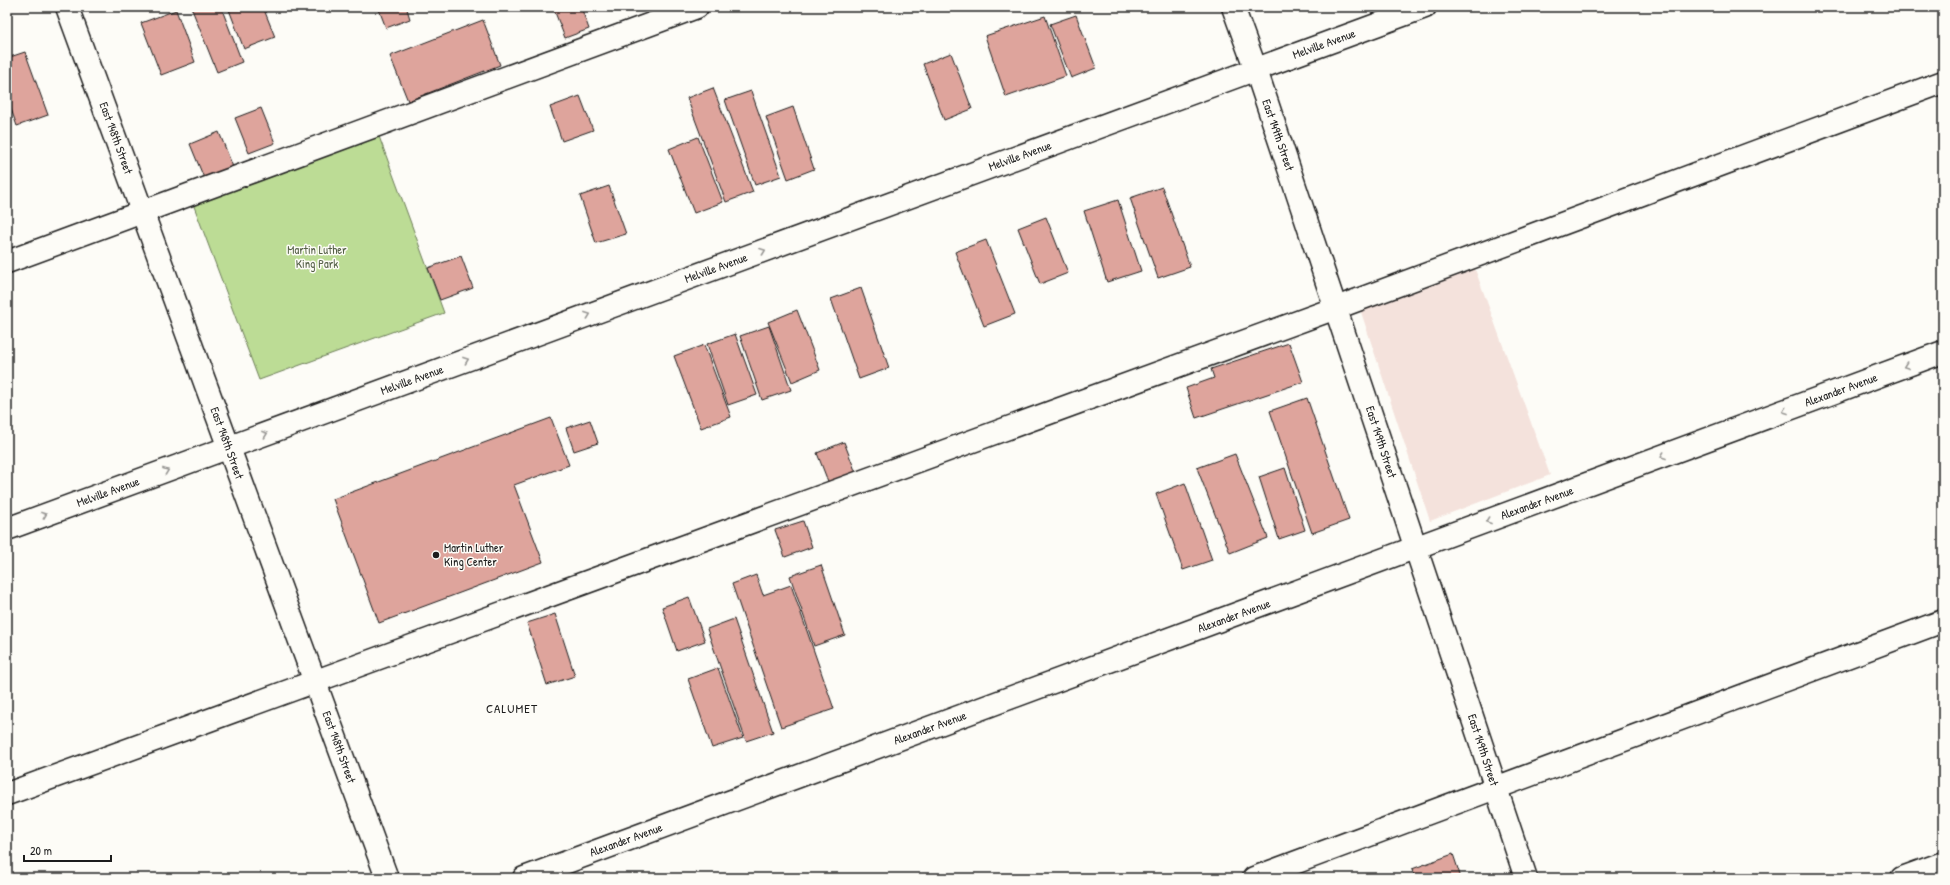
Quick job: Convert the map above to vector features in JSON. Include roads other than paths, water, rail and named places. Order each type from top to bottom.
[{"type":"street","name":"East 148th Street","points":[[67,7],[388,878]]},
{"type":"street","points":[[7,262],[697,7]]},
{"type":"street","name":"East 149th Street","points":[[1233,7],[1256,70],[1526,878]]},
{"type":"street","name":"Melville Avenue","points":[[7,529],[1425,7]]},
{"type":"street","points":[[7,794],[1336,308],[1943,82]]},
{"type":"street","name":"Alexander Avenue","points":[[524,878],[1943,352]]},
{"type":"street","points":[[1254,878],[1941,627]]},
{"type":"street","points":[[1902,878],[1943,862]]},
{"type":"place","name":"Martin Luther King Center","points":[[436,555]]},
{"type":"district","name":"CALUMET","points":[[512,708]]},
{"type":"park label","name":"Martin Luther King Park","points":[[317,257]]}]
